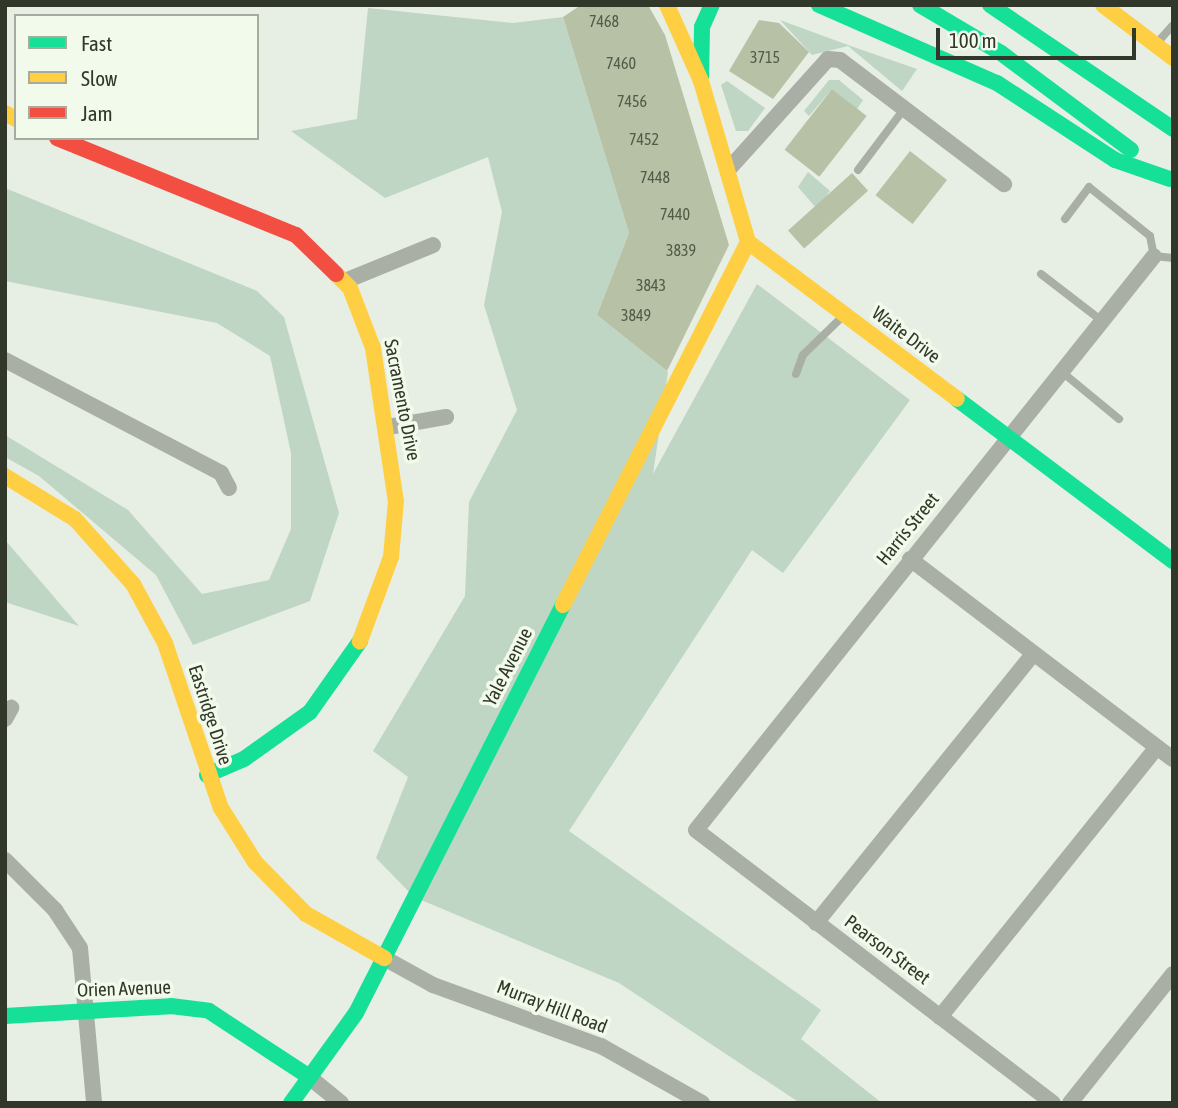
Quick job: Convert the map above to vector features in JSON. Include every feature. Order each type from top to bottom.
[{"type":"main road","points":[[667,5],[701,81]]},
{"type":"main road","points":[[686,5],[701,81],[748,242]]},
{"type":"main road","points":[[701,81],[702,27],[712,5]]},
{"type":"main road","points":[[819,5],[997,83],[1115,160],[1171,181]]},
{"type":"main road","points":[[920,5],[1001,53],[1171,181]]},
{"type":"main road","points":[[990,5],[1173,128]]},
{"type":"main road","points":[[1104,5],[1173,58]]},
{"type":"main road","name":"Sacramento Drive","points":[[77,142],[281,226],[345,281],[373,348],[388,427],[395,536],[371,626],[310,712],[244,759],[207,775]]},
{"type":"main road","name":"Waite Drive","points":[[748,242],[1173,561]]},
{"type":"main road","name":"Yale Avenue","points":[[291,1103],[355,1013],[748,242]]},
{"type":"main road","name":"Eastridge Drive","points":[[5,476],[75,519],[133,584],[165,643],[207,775],[241,845],[280,890],[343,939],[384,958]]},
{"type":"main road","name":"Orien Avenue","points":[[5,1016],[171,1006],[209,1011],[308,1076]]},
{"type":"street","points":[[728,170],[828,59],[840,60],[1004,184]]},
{"type":"street","points":[[345,281],[433,245]]},
{"type":"street","name":"Harris Street","points":[[696,830],[1154,256]]},
{"type":"street","points":[[5,360],[221,473],[229,488]]},
{"type":"street","points":[[388,427],[446,417]]},
{"type":"street","points":[[910,559],[1173,759]]},
{"type":"street","points":[[816,923],[1033,654]]},
{"type":"street","points":[[940,1017],[1157,747]]},
{"type":"street","name":"Pearson Street","points":[[696,830],[1053,1103]]},
{"type":"street","points":[[5,860],[55,910],[80,948],[89,1011],[94,1103]]},
{"type":"street","name":"Murray Hill Road","points":[[384,958],[433,985],[601,1046],[702,1103]]},
{"type":"street","points":[[1070,1103],[1173,974]]},
{"type":"street","name":"Orien Avenue","points":[[308,1076],[341,1103]]},
{"type":"lane","points":[[1156,45],[1173,25]]},
{"type":"lane","points":[[858,170],[904,109]]},
{"type":"lane","points":[[1065,219],[1089,187],[1150,236],[1154,256],[1173,258]]},
{"type":"lane","points":[[1041,274],[1102,321]]},
{"type":"lane","points":[[796,374],[803,355],[844,315]]},
{"type":"lane","points":[[1062,372],[1119,419]]},
{"type":"green space","points":[[368,8],[513,23],[563,17],[629,233],[597,315],[668,372],[653,474],[757,284],[910,400],[783,573],[752,550],[569,831],[821,1010],[801,1039],[882,1103],[800,1103],[619,983],[414,897],[376,858],[408,777],[373,751],[465,596],[469,502],[517,410],[484,305],[502,212],[488,157],[385,198],[291,131],[357,119]]},
{"type":"green space","points":[[780,20],[917,69],[902,91],[848,46],[812,55]]},
{"type":"green space","points":[[829,80],[839,80],[863,100],[857,109],[832,89],[809,116],[804,111]]},
{"type":"green space","points":[[727,81],[765,108],[748,131],[736,131],[721,85]]},
{"type":"green space","points":[[808,172],[830,191],[817,209],[798,187]]},
{"type":"green space","points":[[5,188],[257,291],[284,317],[339,513],[310,601],[193,645],[156,575],[39,476],[5,457],[5,435],[128,510],[202,594],[269,580],[291,529],[291,453],[270,356],[217,323],[5,281]]},
{"type":"green space","points":[[6,541],[79,626],[5,602]]},
{"type":"building","points":[[581,5],[648,5],[665,35],[729,245],[667,371],[597,315],[629,233],[563,17]]},
{"type":"building","points":[[759,20],[779,23],[809,52],[773,99],[729,71]]},
{"type":"building","points":[[832,89],[867,116],[819,177],[785,150]]},
{"type":"building","points":[[910,151],[947,180],[913,224],[876,195]]},
{"type":"building","points":[[852,173],[868,191],[804,248],[788,231]]},
{"type":"traffic: fast","points":[[701,81],[702,27],[712,5]]},
{"type":"traffic: fast","points":[[819,5],[997,83],[1115,160],[1170,179]]},
{"type":"traffic: fast","points":[[920,5],[1001,53],[1131,150]]},
{"type":"traffic: fast","points":[[990,5],[1173,129]]},
{"type":"traffic: fast","points":[[957,399],[1173,561]]},
{"type":"traffic: fast","points":[[291,1103],[356,1013],[563,605]]},
{"type":"traffic: fast","points":[[207,775],[244,759],[310,712],[360,641]]},
{"type":"traffic: fast","points":[[5,1016],[171,1006],[209,1011],[308,1076]]},
{"type":"traffic: slow","points":[[667,5],[701,81],[748,242],[957,399]]},
{"type":"traffic: slow","points":[[1103,5],[1173,58]]},
{"type":"traffic: slow","points":[[5,113],[14,118]]},
{"type":"traffic: slow","points":[[563,605],[748,242]]},
{"type":"traffic: slow","points":[[336,274],[350,288],[373,348],[396,501],[391,557],[360,641]]},
{"type":"traffic: slow","points":[[5,476],[75,519],[133,584],[165,643],[221,808],[255,862],[306,914],[384,958]]},
{"type":"traffic: jam","points":[[62,140],[296,235],[336,274]]}]
